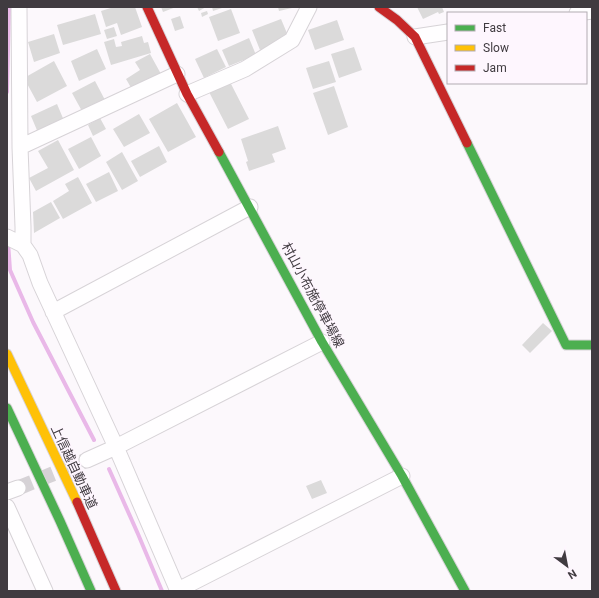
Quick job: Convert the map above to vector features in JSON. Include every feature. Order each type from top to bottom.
[{"type":"main road","name":"村山小布施停車場線","points":[[147,7],[186,94],[250,207],[322,342],[402,476],[465,591]]},
{"type":"main road","points":[[379,7],[397,20],[415,37],[566,345],[592,345]]},
{"type":"main road","name":"上信越自動車道","points":[[7,354],[116,591]]},
{"type":"main road","points":[[7,408],[91,591]]},
{"type":"street","points":[[19,7],[20,147],[23,227],[16,241],[30,255],[40,283],[116,447],[178,590],[402,476]]},
{"type":"street","points":[[186,94],[245,69],[292,40],[310,7]]},
{"type":"street","points":[[415,37],[447,32]]},
{"type":"street","points":[[20,147],[177,74]]},
{"type":"street","points":[[53,312],[250,207]]},
{"type":"street","points":[[87,460],[116,447],[322,342]]},
{"type":"street","points":[[7,507],[45,591]]},
{"type":"building","points":[[114,7],[135,7],[142,27],[121,35],[117,23],[106,27],[101,11]]},
{"type":"building","points":[[161,7],[176,7],[163,12]]},
{"type":"building","points":[[197,7],[206,7],[199,11]]},
{"type":"building","points":[[212,7],[225,7],[213,11]]},
{"type":"building","points":[[278,7],[292,7],[292,8],[279,11]]},
{"type":"building","points":[[417,7],[442,7],[444,12],[439,14],[438,12],[423,19]]},
{"type":"building","points":[[231,9],[240,33],[218,41],[209,17]]},
{"type":"building","points":[[207,11],[208,14],[202,17],[201,13]]},
{"type":"building","points":[[95,14],[101,34],[63,45],[57,25]]},
{"type":"building","points":[[180,16],[184,28],[175,31],[171,19]]},
{"type":"building","points":[[281,19],[289,38],[260,50],[252,30]]},
{"type":"building","points":[[337,20],[344,40],[315,50],[308,30]]},
{"type":"building","points":[[114,27],[117,36],[107,39],[104,30]]},
{"type":"building","points":[[54,34],[60,53],[34,62],[28,42]]},
{"type":"building","points":[[142,36],[144,43],[148,42],[151,53],[111,65],[104,42],[114,39],[116,47],[122,46],[121,42]]},
{"type":"building","points":[[249,38],[256,55],[229,66],[222,50]]},
{"type":"building","points":[[354,47],[362,70],[339,78],[331,54]]},
{"type":"building","points":[[97,49],[106,69],[79,81],[71,61]]},
{"type":"building","points":[[217,49],[226,67],[204,78],[195,59]]},
{"type":"building","points":[[150,54],[161,74],[133,91],[126,79],[140,70],[135,62]]},
{"type":"building","points":[[54,61],[67,86],[37,102],[24,78]]},
{"type":"building","points":[[329,61],[336,82],[313,89],[306,68]]},
{"type":"building","points":[[229,80],[249,119],[228,129],[208,90]]},
{"type":"building","points":[[95,81],[105,100],[83,113],[72,93]]},
{"type":"building","points":[[334,86],[348,127],[328,135],[313,93]]},
{"type":"building","points":[[177,103],[196,137],[168,152],[149,119]]},
{"type":"building","points":[[57,104],[65,123],[39,135],[31,116]]},
{"type":"building","points":[[139,114],[150,133],[124,147],[113,129]]},
{"type":"building","points":[[100,118],[106,129],[93,136],[88,125]]},
{"type":"building","points":[[278,126],[286,149],[272,154],[275,162],[249,171],[246,162],[248,161],[241,139]]},
{"type":"building","points":[[91,137],[101,156],[79,169],[68,149]]},
{"type":"building","points":[[58,140],[74,170],[36,191],[29,178],[48,168],[38,151]]},
{"type":"building","points":[[159,146],[167,162],[140,177],[131,161]]},
{"type":"building","points":[[122,152],[138,181],[122,190],[106,162]]},
{"type":"building","points":[[109,172],[118,191],[96,202],[86,184]]},
{"type":"building","points":[[78,177],[92,203],[63,219],[53,201],[69,191],[65,184]]},
{"type":"building","points":[[51,202],[60,218],[34,233],[33,212]]},
{"type":"building","points":[[543,323],[552,331],[530,353],[522,345]]},
{"type":"building","points":[[321,480],[327,493],[312,499],[306,486]]},
{"type":"waterway","points":[[7,92],[9,7]]},
{"type":"waterway","points":[[8,242],[10,270],[33,322],[94,440]]},
{"type":"waterway","points":[[109,469],[162,591]]},
{"type":"tunnel","points":[[18,488],[87,460]]},
{"type":"traffic: fast","points":[[467,143],[566,345],[592,345]]},
{"type":"traffic: fast","points":[[219,152],[322,342],[402,476],[465,591]]},
{"type":"traffic: fast","points":[[7,408],[91,591]]},
{"type":"traffic: slow","points":[[7,354],[77,502]]},
{"type":"traffic: jam","points":[[147,7],[187,94],[219,152]]},
{"type":"traffic: jam","points":[[379,7],[397,20],[415,37],[467,143]]},
{"type":"traffic: jam","points":[[77,502],[116,591]]}]
